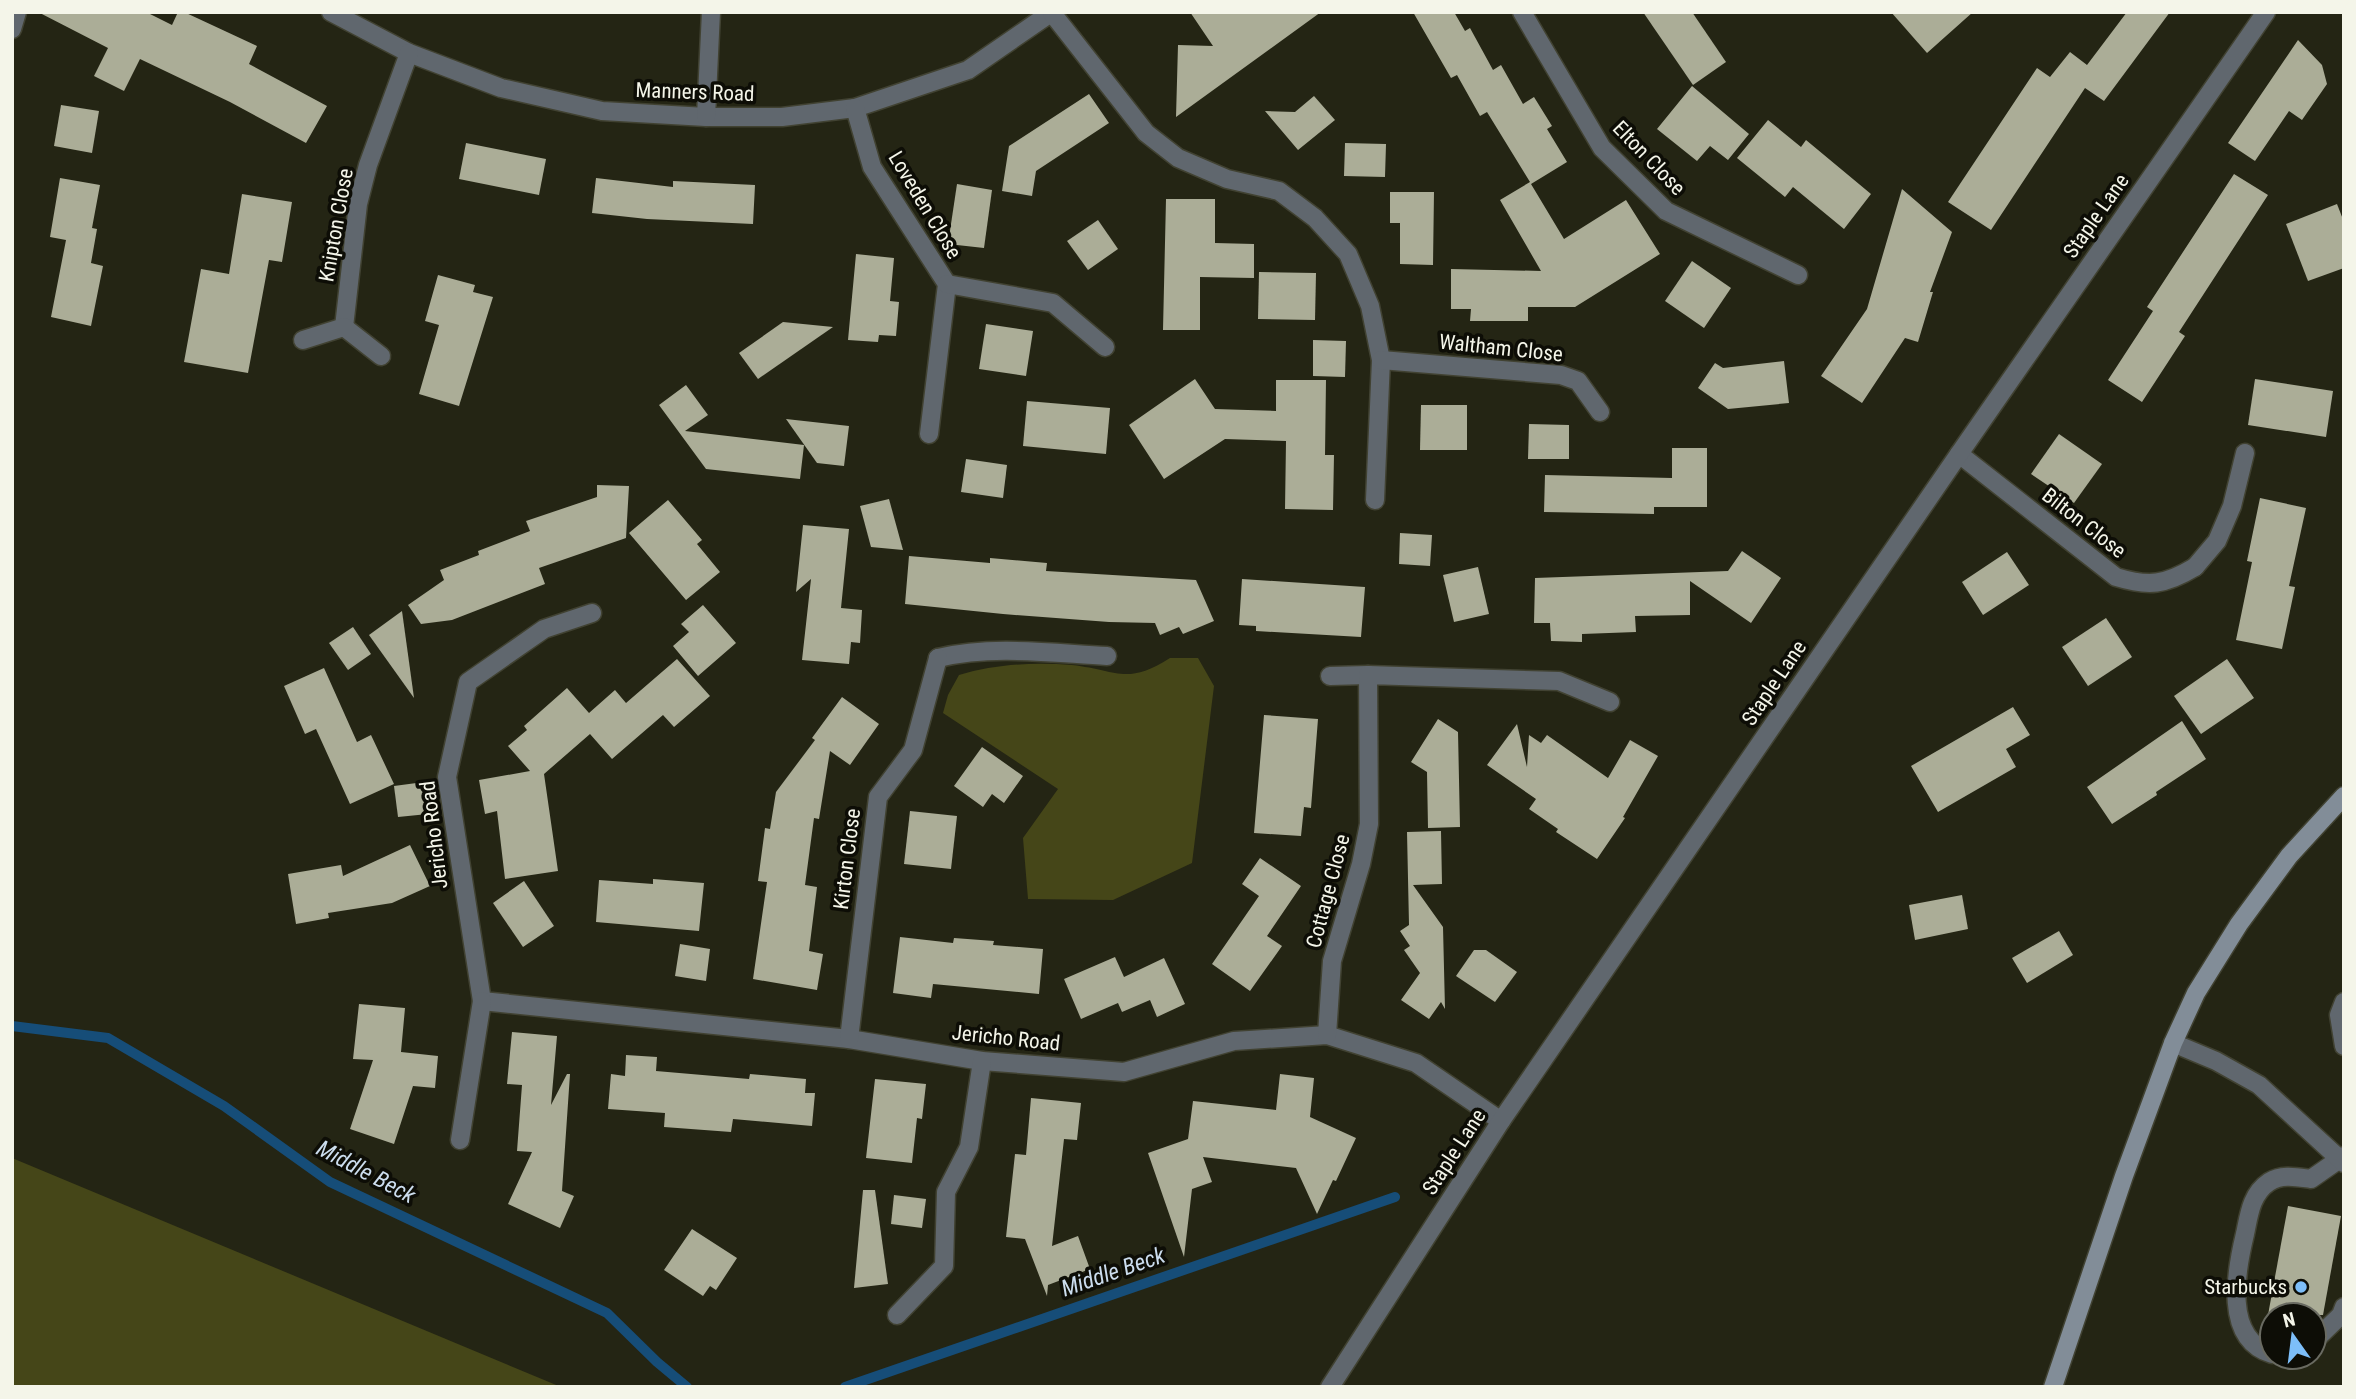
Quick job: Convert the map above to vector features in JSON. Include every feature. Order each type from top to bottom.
[{"type":"main road","points":[[2053,1387],[2124,1176],[2173,1043],[2196,993],[2239,924],[2289,856],[2344,796]]},
{"type":"street","points":[[12,29],[17,12]]},
{"type":"street","name":"Manners Road","points":[[331,12],[409,53],[501,88],[602,111],[706,117],[782,117],[855,108],[968,70],[1052,12]]},
{"type":"street","points":[[706,117],[711,12]]},
{"type":"street","points":[[1052,12],[1146,133],[1178,158],[1227,179],[1279,191],[1315,218],[1348,254],[1370,306],[1381,360],[1375,500]]},
{"type":"street","name":"Elton Close","points":[[1522,12],[1602,148],[1666,211],[1798,275]]},
{"type":"street","name":"Staple Lane","points":[[1331,1387],[1501,1121],[2266,12]]},
{"type":"street","name":"Knipton Close","points":[[344,327],[358,204],[368,165],[409,53]]},
{"type":"street","name":"Loveden Close","points":[[855,108],[872,167],[947,284],[929,434]]},
{"type":"street","name":"Loveden Close","points":[[947,284],[1053,303],[1105,347]]},
{"type":"street","points":[[303,340],[344,327],[381,356]]},
{"type":"street","name":"Waltham Close","points":[[1381,360],[1561,375],[1578,381],[1600,412]]},
{"type":"street","name":"Bilton Close","points":[[1959,454],[2116,577],[2136,583],[2153,584],[2176,579],[2195,567],[2217,541],[2232,506],[2245,453]]},
{"type":"street","name":"Jericho Road","points":[[460,1140],[482,1001],[447,777],[468,682],[544,629],[592,613]]},
{"type":"street","name":"Kirton Close","points":[[849,1039],[878,797],[913,750],[938,658],[968,651],[1107,656]]},
{"type":"street","points":[[1330,676],[1559,681],[1610,702]]},
{"type":"street","name":"Cottage Close","points":[[1327,1035],[1332,961],[1361,864],[1369,824],[1368,676]]},
{"type":"street","name":"Jericho Road","points":[[482,1001],[849,1039],[982,1061],[1124,1072],[1234,1041],[1327,1035],[1416,1063],[1501,1121]]},
{"type":"street","points":[[2344,1002],[2339,1015],[2344,1046]]},
{"type":"street","points":[[2173,1043],[2216,1061],[2259,1085],[2343,1159],[2311,1180],[2279,1177],[2268,1182],[2253,1200],[2238,1264],[2236,1301],[2242,1326],[2258,1346]]},
{"type":"street","points":[[897,1315],[944,1266],[946,1192],[969,1147],[982,1061]]},
{"type":"street","points":[[2328,1328],[2341,1315],[2344,1307]]},
{"type":"shaded area","points":[[1170,658],[1198,658],[1214,686],[1192,863],[1113,900],[1028,899],[1023,838],[1058,789],[943,713],[948,695],[959,675],[1001,666],[1043,664],[1072,665],[1132,674],[1155,667]]},
{"type":"shaded area","points":[[12,1158],[561,1387],[12,1387]]},
{"type":"building","points":[[38,12],[146,12],[172,25],[178,12],[184,12],[257,46],[249,64],[327,106],[306,143],[230,102],[140,59],[124,91],[94,76],[108,48]]},
{"type":"building","points":[[1190,12],[1321,12],[1176,117],[1178,45],[1213,46]]},
{"type":"building","points":[[1413,12],[1454,12],[1465,31],[1470,28],[1493,70],[1501,65],[1523,104],[1534,97],[1552,126],[1547,129],[1567,162],[1531,184],[1564,239],[1626,200],[1660,254],[1575,307],[1528,307],[1528,321],[1470,321],[1471,309],[1451,309],[1451,269],[1541,271],[1500,200],[1530,182],[1487,112],[1480,116],[1457,75],[1451,78]]},
{"type":"building","points":[[1643,12],[1692,12],[1726,62],[1693,85]]},
{"type":"building","points":[[1891,12],[1973,12],[1927,53]]},
{"type":"building","points":[[2127,12],[2170,12],[2104,101],[2085,88],[1991,230],[1948,202],[2037,68],[2050,77],[2070,52],[2087,65]]},
{"type":"building","points":[[2298,40],[2322,65],[2327,84],[2302,120],[2289,111],[2255,161],[2228,143]]},
{"type":"building","points":[[1692,86],[1749,134],[1728,160],[1710,146],[1697,161],[1657,129]]},
{"type":"building","points":[[1089,94],[1109,123],[1036,171],[1032,196],[1002,191],[1009,146]]},
{"type":"building","points":[[1314,96],[1335,120],[1298,150],[1265,111],[1295,112]]},
{"type":"building","points":[[61,105],[99,111],[92,153],[54,146]]},
{"type":"building","points":[[1768,120],[1801,147],[1806,140],[1871,194],[1844,229],[1793,187],[1785,197],[1737,158]]},
{"type":"building","points":[[466,143],[546,159],[539,195],[459,179]]},
{"type":"building","points":[[1345,143],[1386,144],[1385,177],[1344,176]]},
{"type":"building","points":[[2234,174],[2268,195],[2179,332],[2185,336],[2142,402],[2108,380],[2153,311],[2147,307]]},
{"type":"building","points":[[60,178],[100,185],[92,228],[97,229],[91,263],[103,266],[91,326],[51,317],[66,240],[50,237]]},
{"type":"building","points":[[596,178],[673,187],[673,181],[755,185],[753,224],[647,219],[592,213]]},
{"type":"building","points":[[957,184],[992,190],[984,248],[948,244]]},
{"type":"building","points":[[1902,189],[1952,232],[1930,292],[1933,292],[1918,342],[1905,338],[1862,403],[1821,376],[1867,309]]},
{"type":"building","points":[[1390,192],[1434,192],[1433,265],[1400,264],[1400,223],[1390,223]]},
{"type":"building","points":[[242,194],[292,202],[282,262],[269,260],[248,373],[184,362],[201,269],[229,274]]},
{"type":"building","points":[[1166,199],[1215,199],[1215,243],[1254,244],[1254,278],[1200,277],[1200,330],[1163,330]]},
{"type":"building","points":[[2337,204],[2344,222],[2344,268],[2308,281],[2286,224]]},
{"type":"building","points":[[1098,220],[1118,249],[1088,270],[1067,241]]},
{"type":"building","points":[[856,254],[894,258],[890,301],[899,302],[896,336],[879,335],[878,342],[848,340]]},
{"type":"building","points":[[1692,261],[1731,288],[1704,328],[1665,301]]},
{"type":"building","points":[[1259,272],[1316,273],[1315,320],[1258,319]]},
{"type":"building","points":[[438,275],[475,285],[473,292],[493,297],[459,406],[419,394],[439,325],[425,321]]},
{"type":"building","points":[[783,322],[833,327],[758,379],[739,353]]},
{"type":"building","points":[[986,324],[1033,331],[1026,376],[979,369]]},
{"type":"building","points":[[1313,340],[1346,341],[1345,377],[1313,376]]},
{"type":"building","points":[[1784,361],[1789,403],[1728,409],[1698,388],[1715,363],[1723,368]]},
{"type":"building","points":[[1195,379],[1215,409],[1276,411],[1276,380],[1326,380],[1325,455],[1334,455],[1333,510],[1285,509],[1286,441],[1225,439],[1164,479],[1129,425]]},
{"type":"building","points":[[2255,379],[2333,391],[2326,437],[2248,425]]},
{"type":"building","points":[[686,385],[708,415],[685,431],[804,445],[800,479],[706,469],[659,405]]},
{"type":"building","points":[[1027,401],[1110,408],[1106,454],[1023,446]]},
{"type":"building","points":[[1421,405],[1467,405],[1467,450],[1420,450]]},
{"type":"building","points":[[786,419],[849,426],[844,466],[817,463]]},
{"type":"building","points":[[1529,424],[1569,425],[1569,459],[1528,459]]},
{"type":"building","points":[[2059,434],[2102,464],[2074,503],[2031,474]]},
{"type":"building","points":[[1672,448],[1707,448],[1707,507],[1654,507],[1654,514],[1544,512],[1545,475],[1672,478]]},
{"type":"building","points":[[966,459],[1007,465],[1003,498],[961,492]]},
{"type":"building","points":[[597,485],[629,486],[626,538],[539,568],[545,584],[452,620],[421,624],[408,605],[444,580],[440,570],[479,555],[478,551],[530,531],[526,521],[597,497]]},
{"type":"building","points":[[2260,498],[2306,508],[2289,586],[2295,587],[2282,649],[2236,640],[2252,562],[2247,561]]},
{"type":"building","points":[[889,499],[903,550],[871,547],[860,506]]},
{"type":"building","points":[[668,500],[702,540],[697,544],[720,572],[686,600],[629,533]]},
{"type":"building","points":[[803,525],[849,529],[841,608],[862,610],[860,643],[851,642],[849,664],[802,660],[811,579],[796,592]]},
{"type":"building","points":[[1400,533],[1432,535],[1430,566],[1399,564]]},
{"type":"building","points":[[1742,551],[1781,578],[1751,623],[1690,581],[1690,615],[1635,616],[1636,632],[1582,634],[1582,642],[1551,641],[1550,623],[1534,623],[1535,578],[1728,571]]},
{"type":"building","points":[[2007,552],[2029,585],[1983,615],[1962,582]]},
{"type":"building","points":[[909,556],[990,563],[990,558],[1047,563],[1046,571],[1196,580],[1214,621],[1183,634],[1179,627],[1160,635],[1155,623],[1003,614],[905,604]]},
{"type":"building","points":[[1478,567],[1489,614],[1454,622],[1443,575]]},
{"type":"building","points":[[1242,579],[1365,587],[1361,637],[1256,631],[1256,626],[1239,625]]},
{"type":"building","points":[[703,605],[736,643],[698,676],[673,646],[689,632],[681,624]]},
{"type":"building","points":[[402,611],[414,698],[369,635]]},
{"type":"building","points":[[2106,618],[2132,657],[2088,686],[2062,647]]},
{"type":"building","points":[[353,627],[371,654],[348,670],[329,643]]},
{"type":"building","points":[[677,659],[710,696],[674,727],[663,715],[612,759],[590,734],[544,774],[558,871],[505,879],[497,811],[485,814],[479,780],[530,771],[508,746],[527,730],[524,726],[567,688],[589,713],[615,690],[626,703]]},
{"type":"building","points":[[2227,659],[2254,698],[2201,734],[2174,696]]},
{"type":"building","points":[[324,668],[357,742],[371,735],[394,784],[350,804],[316,729],[305,734],[284,686]]},
{"type":"building","points":[[842,697],[879,724],[850,765],[830,751],[819,819],[814,818],[805,885],[817,887],[809,951],[823,954],[817,990],[753,979],[767,882],[758,881],[765,828],[770,829],[776,792],[815,740],[812,738]]},
{"type":"building","points":[[2013,707],[2030,735],[2006,749],[2016,767],[1938,812],[1911,766]]},
{"type":"building","points":[[1264,715],[1318,719],[1311,808],[1304,807],[1301,836],[1254,833]]},
{"type":"building","points":[[1438,719],[1458,732],[1460,827],[1428,828],[1427,772],[1411,762]]},
{"type":"building","points":[[2182,721],[2206,759],[2112,824],[2087,787]]},
{"type":"building","points":[[1517,724],[1527,767],[1529,735],[1541,743],[1547,735],[1608,778],[1630,740],[1658,756],[1623,817],[1625,818],[1597,859],[1556,832],[1558,829],[1529,809],[1536,799],[1487,765]]},
{"type":"building","points":[[982,747],[1023,776],[1004,803],[992,794],[983,807],[954,786]]},
{"type":"building","points":[[424,782],[428,814],[398,817],[394,786]]},
{"type":"building","points":[[910,811],[957,816],[951,869],[904,864]]},
{"type":"building","points":[[1441,831],[1442,884],[1413,885],[1443,927],[1445,1009],[1441,1002],[1429,1019],[1401,1000],[1420,973],[1404,950],[1410,946],[1400,931],[1409,925],[1407,832]]},
{"type":"building","points":[[410,845],[430,886],[392,903],[328,913],[329,918],[296,924],[288,874],[341,865],[343,876]]},
{"type":"building","points":[[1260,858],[1301,886],[1267,936],[1282,946],[1250,991],[1212,964],[1259,896],[1242,884]]},
{"type":"building","points":[[653,879],[704,883],[699,931],[596,922],[599,880],[653,884]]},
{"type":"building","points":[[524,881],[554,926],[523,947],[493,903]]},
{"type":"building","points":[[1962,895],[1968,929],[1915,940],[1909,905]]},
{"type":"building","points":[[2059,931],[2073,955],[2027,983],[2012,958]]},
{"type":"building","points":[[900,937],[953,943],[954,938],[994,941],[993,945],[1043,949],[1039,994],[933,984],[931,998],[893,993]]},
{"type":"building","points":[[680,944],[710,949],[706,981],[675,976]]},
{"type":"building","points":[[1474,950],[1486,950],[1517,972],[1495,1002],[1456,976]]},
{"type":"building","points":[[1115,957],[1124,977],[1164,958],[1185,1004],[1157,1017],[1150,1000],[1122,1012],[1118,1003],[1081,1019],[1064,979]]},
{"type":"building","points":[[359,1004],[405,1008],[401,1052],[438,1056],[435,1088],[413,1086],[394,1144],[350,1129],[373,1060],[353,1059]]},
{"type":"building","points":[[512,1032],[557,1036],[551,1105],[567,1074],[570,1074],[562,1191],[574,1196],[560,1228],[508,1204],[532,1152],[517,1151],[522,1085],[507,1084]]},
{"type":"building","points":[[626,1055],[657,1057],[656,1071],[749,1079],[750,1074],[806,1079],[805,1093],[815,1093],[812,1126],[733,1119],[731,1132],[664,1127],[665,1113],[608,1109],[611,1074],[625,1076]]},
{"type":"building","points":[[1280,1074],[1314,1078],[1310,1117],[1356,1138],[1336,1181],[1333,1180],[1317,1214],[1296,1168],[1203,1157],[1212,1182],[1192,1189],[1184,1257],[1148,1153],[1188,1139],[1193,1101],[1276,1110]]},
{"type":"building","points":[[875,1079],[926,1084],[922,1119],[917,1118],[912,1163],[866,1158]]},
{"type":"building","points":[[1031,1098],[1081,1103],[1077,1140],[1064,1139],[1052,1246],[1078,1236],[1090,1269],[1048,1285],[1047,1296],[1025,1239],[1006,1237],[1015,1154],[1026,1155]]},
{"type":"building","points":[[863,1190],[875,1190],[888,1284],[854,1288]]},
{"type":"building","points":[[894,1195],[926,1199],[922,1228],[891,1224]]},
{"type":"building","name":"Starbucks","points":[[2288,1206],[2341,1216],[2326,1301],[2271,1301]]},
{"type":"building","points":[[692,1229],[737,1258],[716,1290],[710,1286],[703,1296],[664,1270]]},
{"type":"waterway","name":"Middle Beck","points":[[12,1026],[108,1038],[224,1106],[330,1182],[607,1313],[687,1387]]},
{"type":"waterway","name":"Middle Beck","points":[[845,1387],[1395,1197]]},
{"type":"place","name":"Starbucks","points":[[2301,1287]]}]
